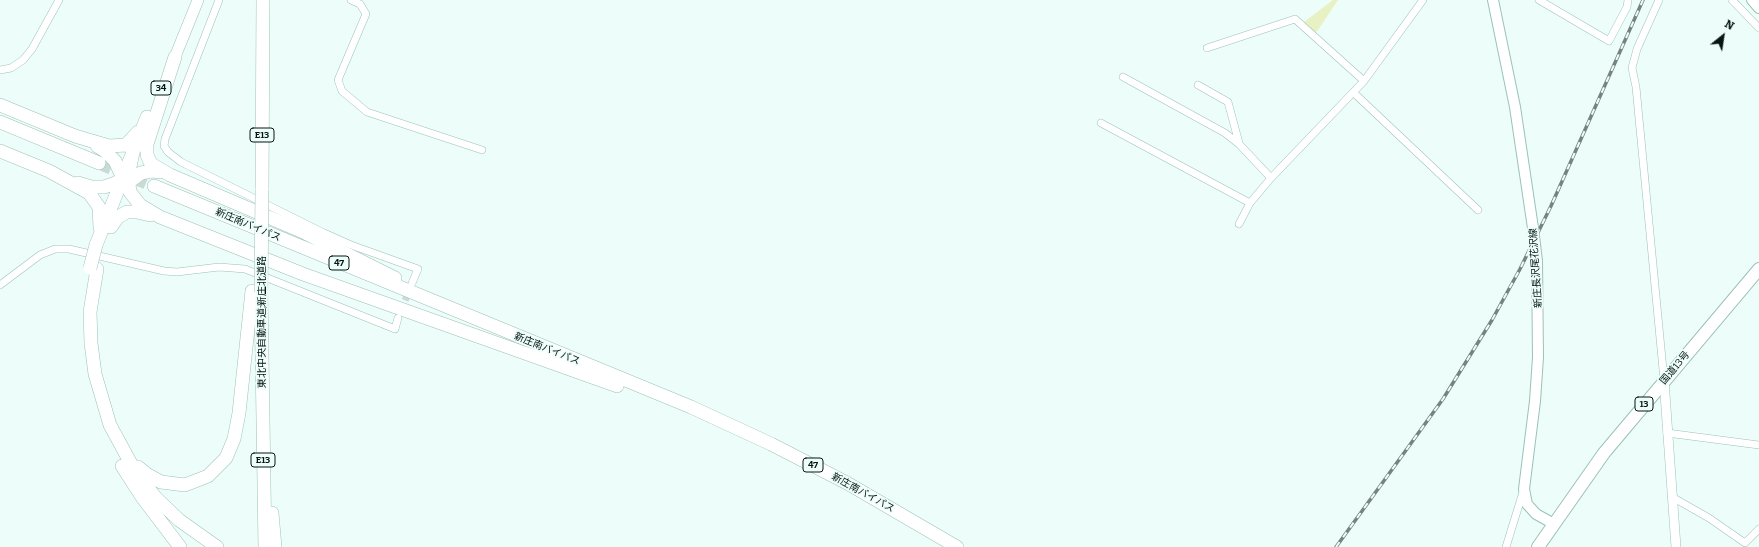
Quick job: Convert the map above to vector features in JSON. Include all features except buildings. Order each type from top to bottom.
[{"type":"highway","name":"東北中央自動車道;新庄北道路","points":[[263,0],[257,291],[262,372],[265,547]]},
{"type":"highway","name":"34","points":[[150,120],[175,57]]},
{"type":"highway","points":[[0,104],[75,136],[105,151],[115,161],[132,196],[140,205],[152,213],[171,222]]},
{"type":"highway","points":[[75,136],[109,146],[121,146],[131,142],[150,120]]},
{"type":"highway","points":[[150,120],[116,203],[100,246],[94,268],[90,312],[90,343],[99,391],[114,441],[125,470],[142,497],[180,547]]},
{"type":"highway","points":[[150,120],[147,144],[148,159],[155,167],[170,175],[301,231],[428,293],[572,353],[690,409]]},
{"type":"highway","points":[[0,122],[99,163]]},
{"type":"highway","points":[[0,150],[91,187],[104,187],[147,171],[157,171],[170,175]]},
{"type":"highway","points":[[49,171],[84,190],[93,198],[99,207],[101,219],[100,246]]},
{"type":"highway","name":"新庄南バイパス","points":[[154,186],[690,409],[808,467],[930,532]]},
{"type":"highway","points":[[111,227],[116,203]]},
{"type":"highway","points":[[100,246],[118,217],[132,212],[143,213],[171,222],[310,276],[690,409]]},
{"type":"highway","name":"国道13号","points":[[1538,547],[1604,453],[1759,269]]},
{"type":"highway","points":[[114,441],[134,463],[148,475],[161,482],[177,485],[193,483],[208,476],[221,465],[230,449],[237,427],[257,291]]},
{"type":"highway","points":[[262,372],[275,547]]},
{"type":"highway","points":[[114,441],[126,469],[155,506],[179,528],[205,547]]},
{"type":"highway","points":[[114,441],[156,498],[185,525],[217,547]]},
{"type":"highway","name":"47","points":[[930,532],[950,547]]},
{"type":"highway","name":"47","points":[[930,532],[957,547]]},
{"type":"main road","name":"34","points":[[175,57],[198,0]]},
{"type":"main road","name":"新庄長沢尾花沢線","points":[[1493,0],[1515,107],[1533,228],[1539,288],[1537,372],[1530,446],[1524,489],[1527,504],[1536,514],[1554,524]]},
{"type":"main road","points":[[1752,0],[1759,8]]},
{"type":"street","points":[[0,70],[11,68],[23,60],[32,49],[59,0]]},
{"type":"street","points":[[219,0],[165,138],[164,146],[168,152],[182,162],[324,233],[351,245],[418,269],[412,283]]},
{"type":"street","points":[[351,0],[360,4],[366,14],[338,80],[342,91],[367,112],[482,150]]},
{"type":"street","points":[[1239,224],[1250,203],[1271,178],[1364,81],[1423,0]]},
{"type":"street","points":[[1539,0],[1609,41],[1627,7],[1628,0]]},
{"type":"street","points":[[1659,0],[1637,49],[1632,68],[1636,87],[1664,380],[1676,547]]},
{"type":"street","points":[[1732,0],[1759,28]]},
{"type":"street","points":[[1208,48],[1295,20],[1364,81]]},
{"type":"street","points":[[1123,77],[1225,133],[1239,144],[1271,178]]},
{"type":"street","points":[[1198,85],[1228,102],[1239,144]]},
{"type":"street","points":[[1354,93],[1478,210]]},
{"type":"street","points":[[1100,123],[1250,203]]},
{"type":"street","points":[[0,284],[40,255],[55,249],[69,249],[164,271],[177,272],[219,268],[245,269],[395,329],[398,318]]},
{"type":"street","points":[[1667,433],[1759,445]]},
{"type":"street","points":[[1506,547],[1524,489]]},
{"type":"street","points":[[1672,497],[1709,518],[1745,543],[1759,529]]},
{"type":"green space","points":[[1333,0],[1338,0],[1315,33],[1305,25],[1304,22]]},
{"type":"tunnel","points":[[99,163],[154,186]]},
{"type":"tunnel","points":[[401,310],[410,289]]},
{"type":"railway","points":[[1336,547],[1443,399],[1492,320],[1520,269],[1551,206],[1643,0]]}]
